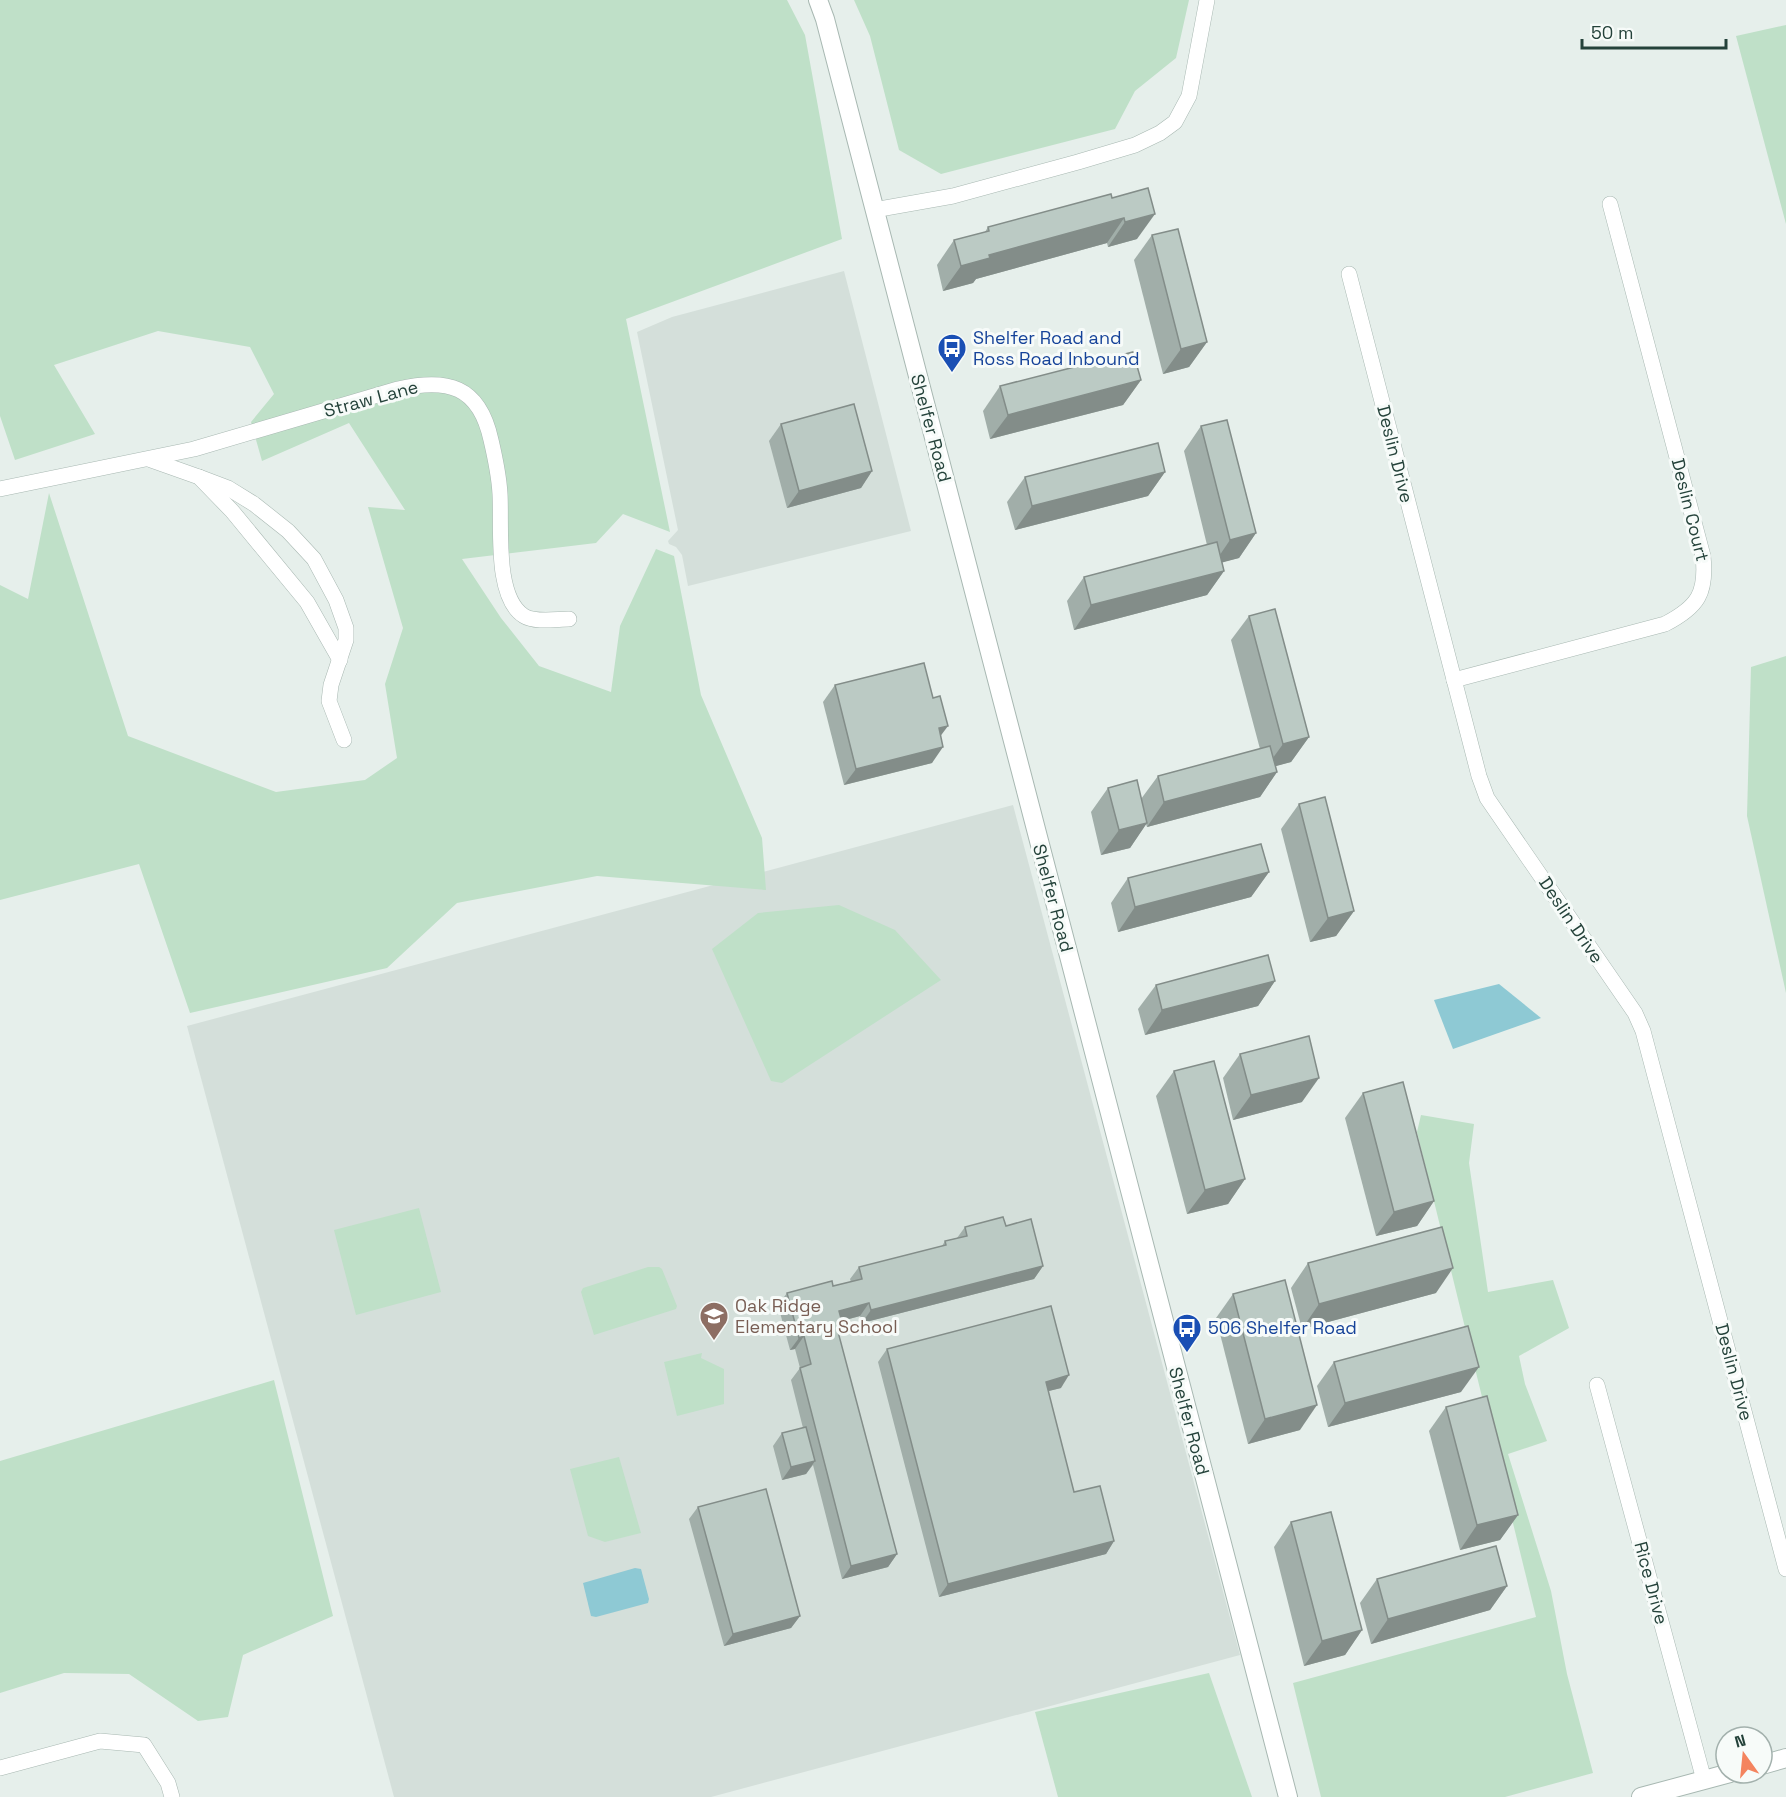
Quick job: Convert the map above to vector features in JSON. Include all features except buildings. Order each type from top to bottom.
[{"type":"street","name":"Shelfer Road","points":[[818,0],[825,19],[1288,1797]]},
{"type":"street","points":[[874,210],[953,196],[1134,145],[1160,133],[1174,122],[1189,96],[1207,0]]},
{"type":"street","name":"Deslin Court","points":[[1454,680],[1665,624],[1694,606],[1702,591],[1705,574],[1703,556],[1610,204]]},
{"type":"street","name":"Deslin Drive","points":[[1349,274],[1479,776],[1487,798],[1635,1013],[1643,1031],[1786,1569]]},
{"type":"street","name":"Straw Lane","points":[[0,489],[151,460],[398,389],[422,384],[454,387],[468,396],[480,410],[488,425],[500,492],[502,571],[505,591],[524,616],[532,619],[569,619]]},
{"type":"street","points":[[151,460],[228,488],[254,504],[288,531],[314,559],[336,600],[345,628],[346,640],[331,685],[329,701],[344,740]]},
{"type":"street","points":[[199,477],[232,511],[307,602],[340,660]]},
{"type":"street","name":"Rice Drive","points":[[1598,1385],[1704,1780]]},
{"type":"street","points":[[0,1768],[100,1741],[144,1745],[168,1783],[172,1797]]},
{"type":"street","points":[[1641,1797],[1714,1777]]},
{"type":"shaded area","points":[[844,271],[911,531],[688,586],[682,555],[668,541],[678,530],[637,332],[672,317]]},
{"type":"shaded area","name":"Oak Ridge Elementary School","points":[[1013,805],[1240,1655],[711,1797],[394,1797],[187,1026]]},
{"type":"green space","points":[[0,0],[787,0],[805,35],[842,239],[626,319],[670,532],[623,514],[596,543],[462,559],[501,618],[539,666],[611,692],[620,626],[656,549],[674,556],[701,695],[762,838],[766,890],[597,876],[457,903],[387,968],[190,1013],[139,864],[0,900],[0,585],[28,599],[49,493],[128,736],[276,792],[365,780],[397,758],[385,684],[403,628],[368,507],[405,510],[349,423],[262,461],[251,422],[274,394],[250,347],[158,331],[54,365],[95,434],[15,460],[0,416]]},
{"type":"green space","points":[[854,0],[1189,0],[1176,58],[1135,91],[1115,129],[941,174],[899,150],[870,36]]},
{"type":"green space","points":[[1786,25],[1786,224],[1736,36]]},
{"type":"green space","points":[[1786,656],[1786,993],[1747,816],[1751,667]]},
{"type":"green space","points":[[839,905],[895,930],[941,980],[782,1083],[771,1081],[712,949],[758,913]]},
{"type":"green space","points":[[1421,1115],[1474,1124],[1469,1163],[1488,1292],[1553,1280],[1569,1328],[1519,1356],[1525,1384],[1547,1441],[1508,1454],[1551,1591],[1567,1674],[1593,1773],[1505,1797],[1321,1797],[1293,1683],[1536,1617],[1417,1132]]},
{"type":"green space","points":[[419,1208],[441,1292],[356,1315],[334,1230]]},
{"type":"green space","points":[[648,1267],[662,1269],[677,1306],[676,1309],[594,1335],[581,1292],[583,1288]]},
{"type":"green space","points":[[702,1353],[701,1358],[724,1369],[724,1404],[677,1416],[664,1362]]},
{"type":"green space","points":[[274,1380],[333,1616],[243,1655],[228,1717],[198,1721],[129,1674],[64,1673],[0,1693],[0,1461]]},
{"type":"green space","points":[[619,1457],[641,1533],[605,1542],[588,1536],[570,1469]]},
{"type":"green space","points":[[1209,1673],[1252,1797],[1058,1797],[1035,1712]]},
{"type":"water","points":[[1499,984],[1541,1018],[1453,1049],[1434,1000]]},
{"type":"water","points":[[635,1568],[641,1569],[648,1603],[596,1617],[591,1616],[583,1583]]},
{"type":"place","name":"Shelfer Road and Ross Road Inbound","points":[[952,374]]},
{"type":"place","name":"Oak Ridge Elementary School","points":[[714,1342]]},
{"type":"place","name":"506 Shelfer Road","points":[[1187,1354]]}]
